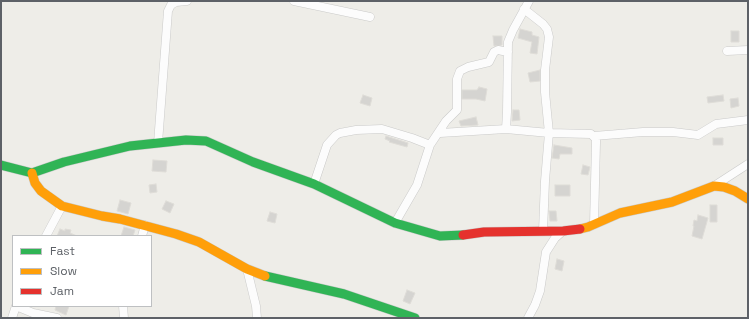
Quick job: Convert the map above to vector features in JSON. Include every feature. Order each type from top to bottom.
[{"type":"street","points":[[158,142],[168,11],[171,5],[176,2],[187,1]]},
{"type":"street","points":[[294,1],[370,17]]},
{"type":"street","points":[[506,129],[508,112],[508,52],[510,36],[529,1]]},
{"type":"street","points":[[524,9],[543,24],[547,29],[549,37],[545,70],[545,92],[549,133],[543,230]]},
{"type":"street","points":[[396,223],[417,185],[430,145],[440,133],[446,121],[457,110],[457,79],[460,71],[468,67],[489,62],[494,52],[498,50],[508,52]]},
{"type":"street","points":[[727,51],[748,50]]},
{"type":"street","points":[[440,133],[506,129],[549,133],[588,133],[594,136],[643,132],[698,134],[716,124],[748,120]]},
{"type":"street","points":[[314,184],[327,145],[332,138],[340,133],[356,130],[382,129],[430,145]]},
{"type":"street","points":[[594,136],[596,143],[594,224]]},
{"type":"street","points":[[1,165],[32,173],[64,162],[130,146],[158,142],[206,141],[253,162],[314,184],[396,223],[440,236],[465,235],[484,232],[543,230],[563,231],[582,228],[620,213],[672,202],[714,186],[748,164]]},
{"type":"street","points":[[32,173],[35,183],[41,191],[62,206],[146,225],[199,242],[247,269],[261,274],[344,294],[415,318]]},
{"type":"street","points":[[714,186],[724,187],[735,191],[748,199]]},
{"type":"street","points":[[47,235],[62,206]]},
{"type":"street","points":[[142,235],[146,225]]},
{"type":"street","points":[[528,318],[540,291],[546,252],[555,238],[563,231]]},
{"type":"street","points":[[247,269],[256,306],[257,318]]},
{"type":"street","points":[[12,318],[16,307]]},
{"type":"street","points":[[18,307],[33,313],[56,318]]},
{"type":"street","points":[[123,307],[124,318]]},
{"type":"building","points":[[520,29],[532,32],[532,35],[539,37],[537,54],[530,53],[532,42],[518,38]]},
{"type":"building","points":[[731,31],[739,31],[739,42],[731,42]]},
{"type":"building","points":[[493,36],[502,36],[502,45],[494,46]]},
{"type":"building","points":[[540,70],[540,81],[530,82],[528,73]]},
{"type":"building","points":[[479,87],[487,89],[485,101],[476,99],[462,99],[462,90],[477,90]]},
{"type":"building","points":[[363,95],[372,98],[370,106],[360,103]]},
{"type":"building","points":[[723,95],[724,101],[708,103],[707,97]]},
{"type":"building","points":[[738,98],[739,106],[731,108],[730,99]]},
{"type":"building","points":[[513,110],[519,110],[520,120],[512,121]]},
{"type":"building","points":[[476,117],[478,125],[461,126],[459,121]]},
{"type":"building","points":[[386,136],[408,143],[407,147],[389,142],[390,141],[385,139]]},
{"type":"building","points":[[713,138],[723,138],[723,145],[713,145]]},
{"type":"building","points":[[554,145],[572,148],[572,154],[560,154],[559,159],[552,158]]},
{"type":"building","points":[[153,160],[167,161],[166,172],[152,171]]},
{"type":"building","points":[[583,165],[590,167],[588,175],[581,174]]},
{"type":"building","points":[[156,184],[157,192],[150,193],[149,185]]},
{"type":"building","points":[[555,185],[570,185],[570,196],[555,196]]},
{"type":"building","points":[[120,200],[131,203],[128,214],[117,211]]},
{"type":"building","points":[[166,201],[174,204],[170,213],[162,209]]},
{"type":"building","points":[[710,205],[717,205],[717,222],[710,222]]},
{"type":"building","points":[[549,211],[556,211],[557,221],[550,221]]},
{"type":"building","points":[[270,212],[277,214],[275,223],[267,221]]},
{"type":"building","points":[[698,215],[708,218],[702,239],[692,236],[694,220],[697,221]]},
{"type":"building","points":[[124,227],[135,230],[133,235],[121,235]]},
{"type":"building","points":[[60,229],[65,231],[65,229],[71,230],[70,233],[75,235],[57,235]]},
{"type":"building","points":[[557,259],[564,261],[562,271],[555,269]]},
{"type":"building","points":[[407,290],[415,293],[410,304],[403,301]]},
{"type":"building","points":[[56,307],[69,307],[66,315],[55,310]]},
{"type":"traffic: fast","points":[[1,165],[32,173],[64,162],[130,146],[186,140],[206,141],[253,162],[314,184],[395,223],[440,236],[463,235]]},
{"type":"traffic: fast","points":[[265,276],[344,294],[415,318]]},
{"type":"traffic: slow","points":[[32,173],[35,183],[41,191],[62,206],[120,219],[176,234],[199,242],[247,269],[265,276]]},
{"type":"traffic: slow","points":[[580,229],[620,213],[672,202],[714,186],[724,187],[735,191],[748,199]]},
{"type":"traffic: jam","points":[[463,235],[484,232],[563,231],[580,229]]}]
